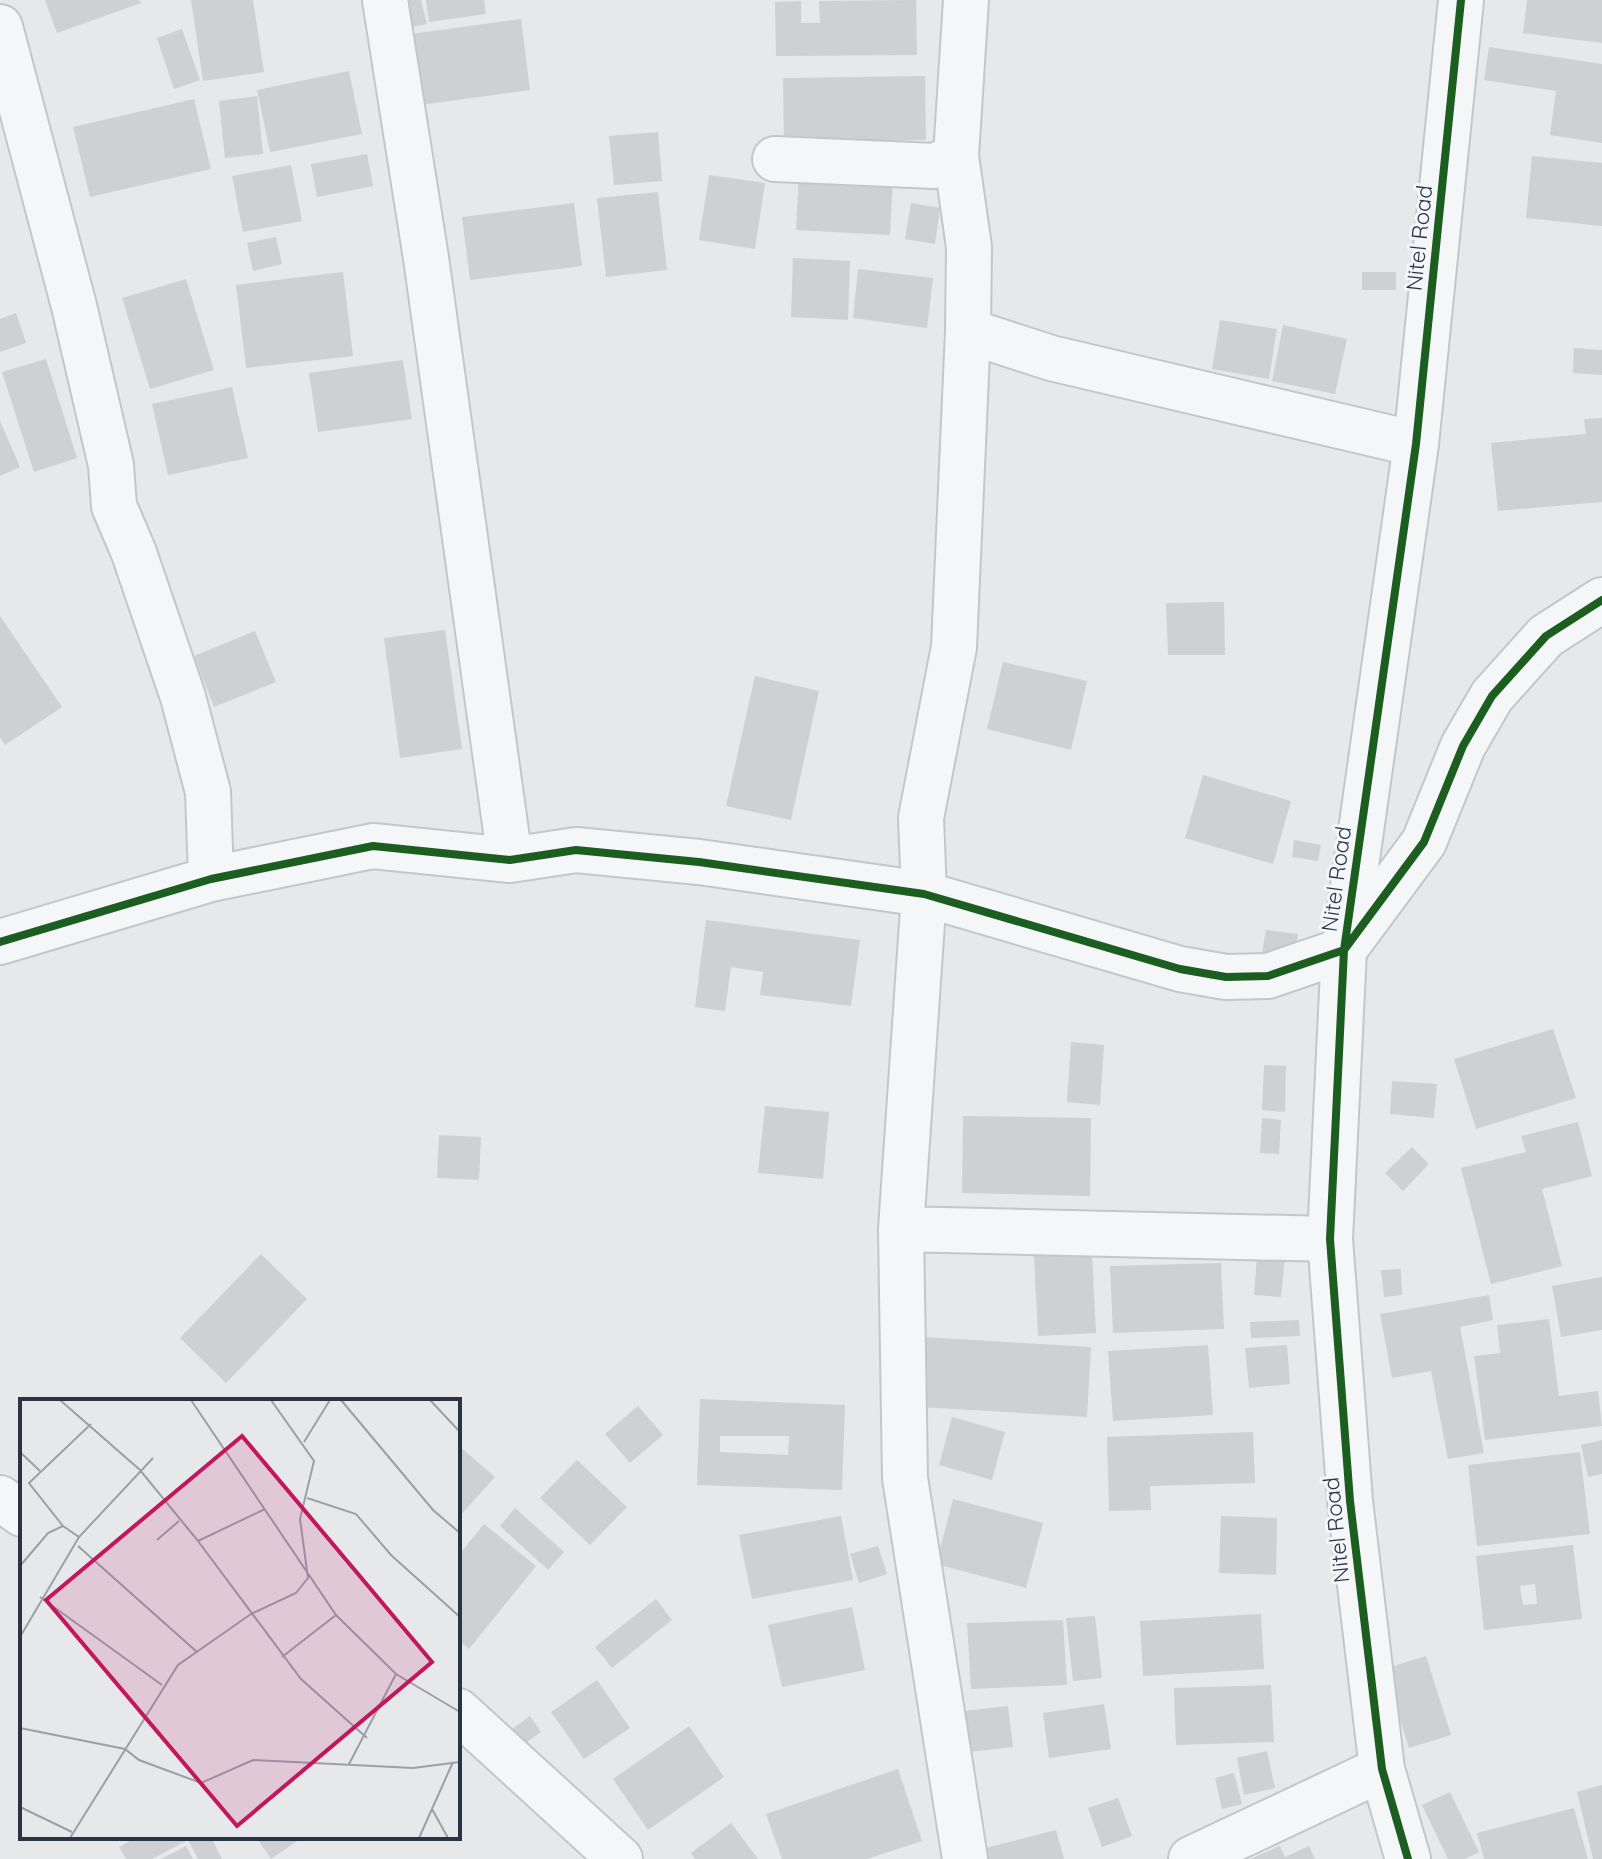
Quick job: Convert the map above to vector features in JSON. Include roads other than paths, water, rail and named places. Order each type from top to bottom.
[{"type":"street","points":[[385,0],[426,258],[510,860]]},
{"type":"street","points":[[965,1859],[905,1478],[901,1229],[924,894],[921,818],[954,647],[968,331],[969,247],[956,156],[966,0]]},
{"type":"street","name":"Nitel Road","points":[[1408,1859],[1382,1769],[1350,1501],[1330,1239],[1344,950],[1416,444],[1461,0]]},
{"type":"street","points":[[0,27],[74,306],[111,465],[114,506],[134,553],[183,697],[208,792],[211,879]]},
{"type":"street","points":[[775,159],[935,166],[956,156]]},
{"type":"street","points":[[968,331],[1051,358],[1416,444]]},
{"type":"street","points":[[0,942],[211,879],[373,846],[510,860],[576,850],[699,862],[924,894],[1180,969],[1226,977],[1268,976],[1344,950],[1424,842],[1463,746],[1492,696],[1546,636],[1602,600]]},
{"type":"street","points":[[901,1229],[1330,1239]]},
{"type":"street","points":[[0,1498],[20,1513]]},
{"type":"street","points":[[460,1713],[620,1859]]},
{"type":"street","points":[[1191,1859],[1382,1769]]}]
